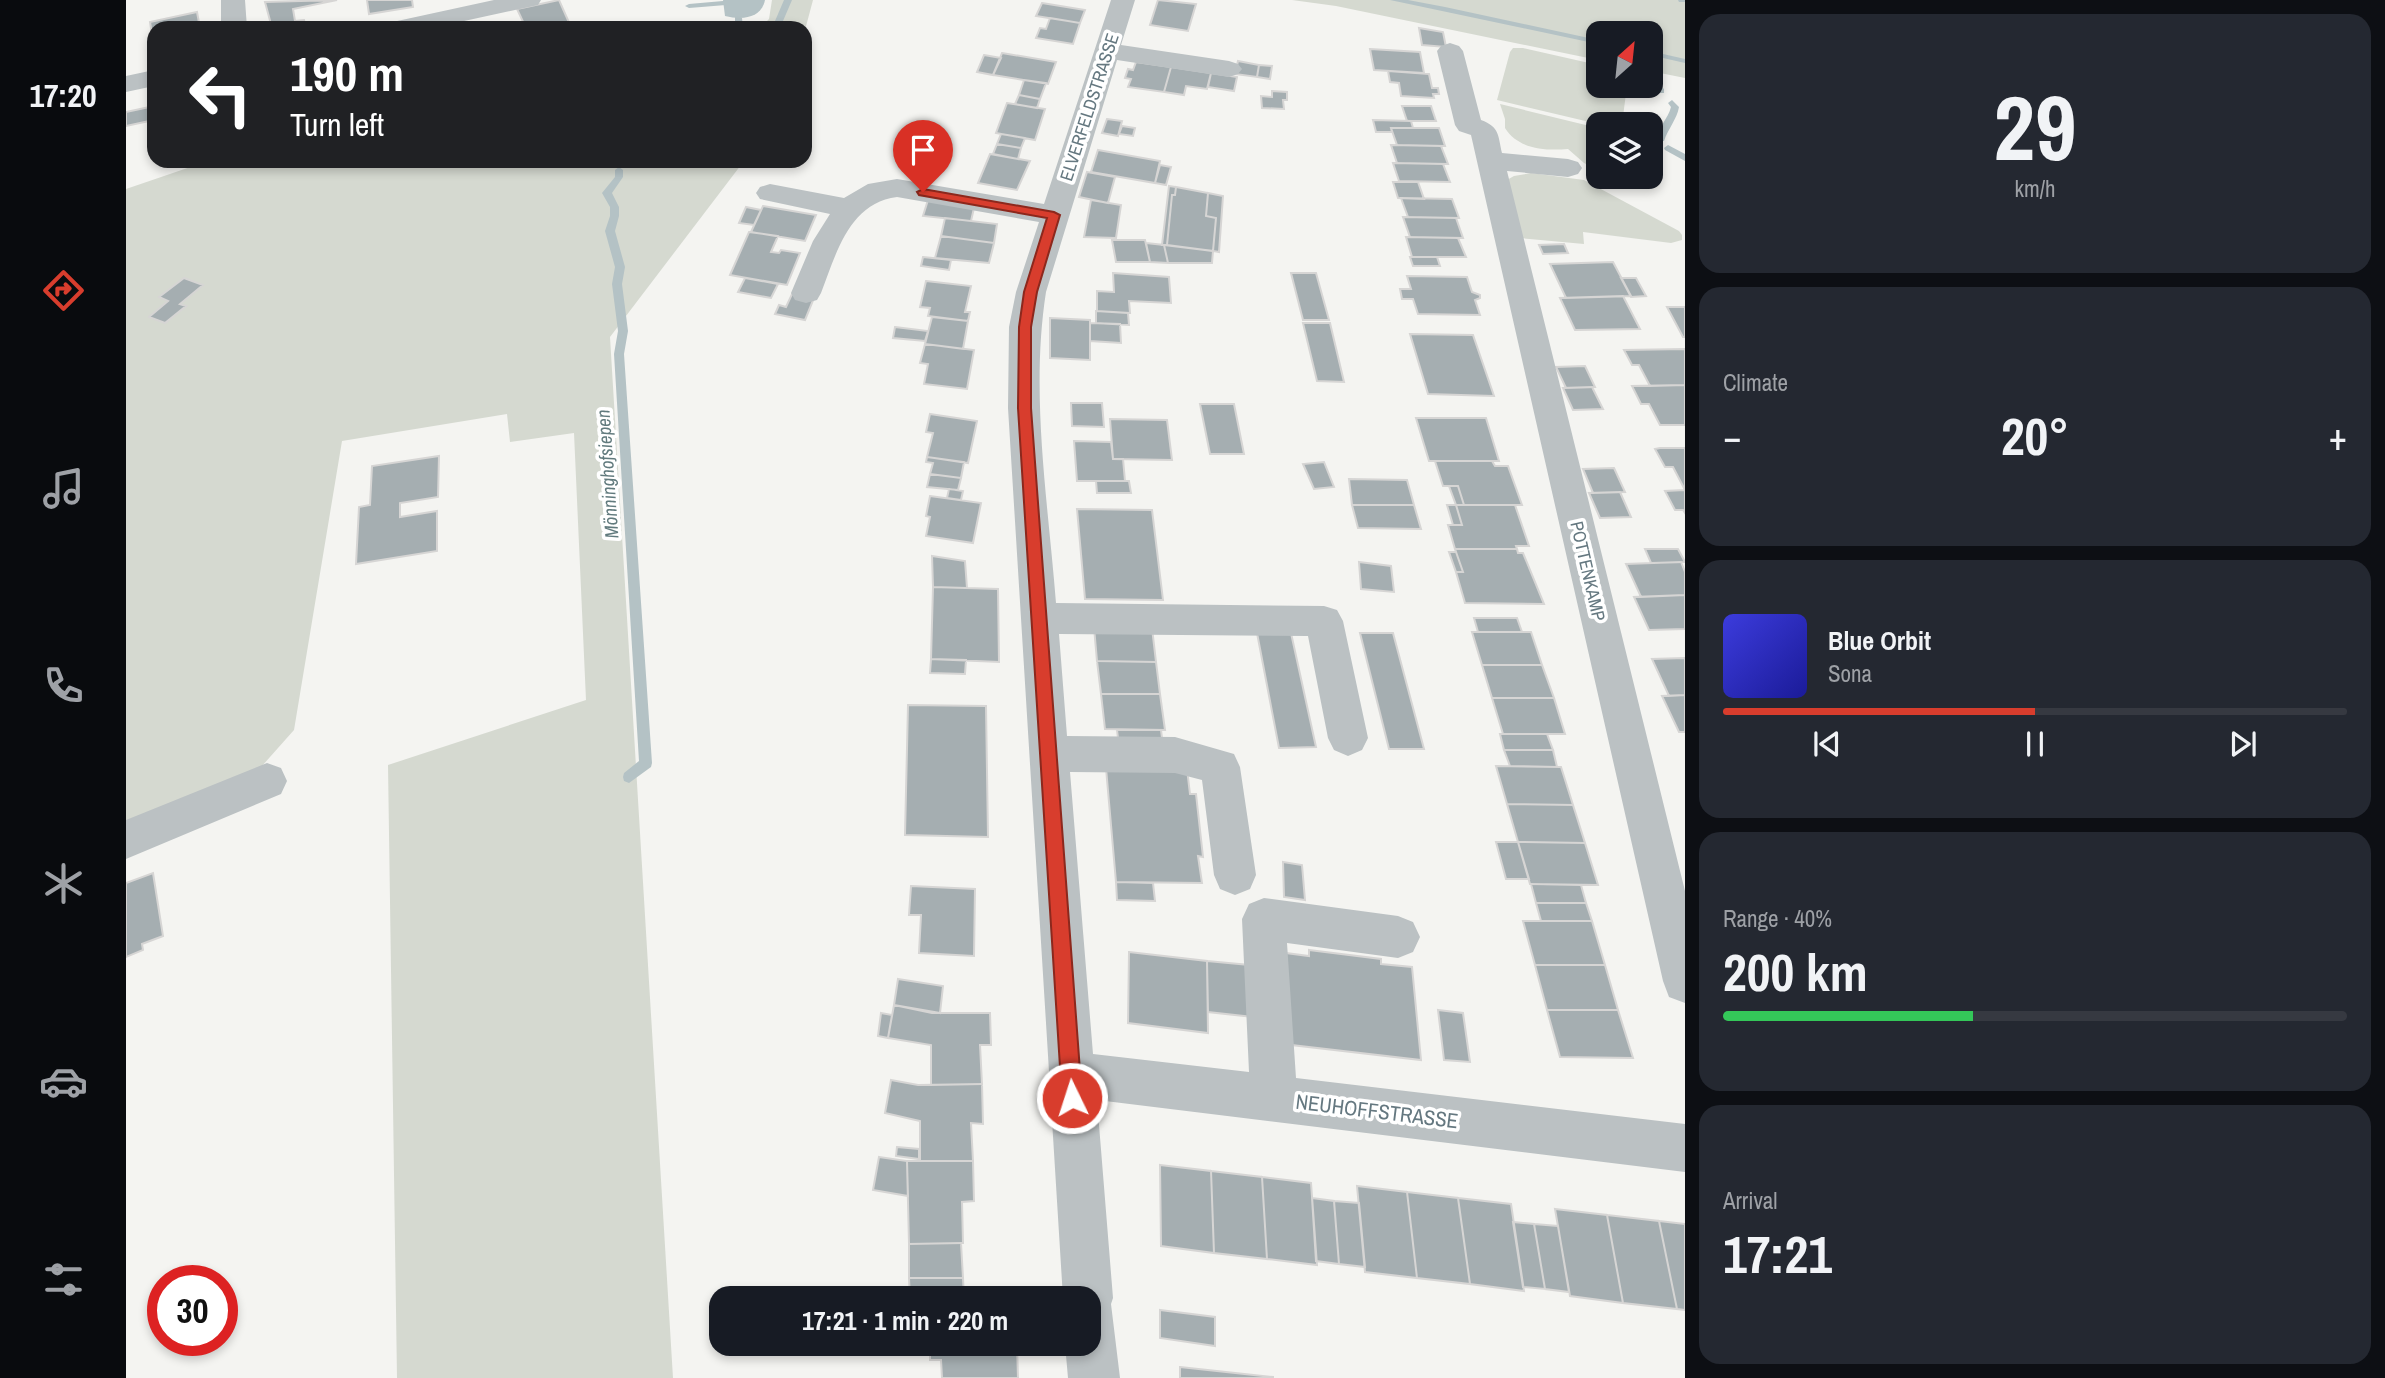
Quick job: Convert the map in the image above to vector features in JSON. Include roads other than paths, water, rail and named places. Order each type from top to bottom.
[{"type":"street","points":[[233,0],[234,21]]},
{"type":"street","points":[[430,21],[529,0]]},
{"type":"street","name":"ELVERFELDSTRASSE","points":[[1086,1286],[1024,408],[1024,352],[1031,292],[1107,51],[1119,0]]},
{"type":"street","points":[[1107,51],[1229,69]]},
{"type":"street","points":[[1450,51],[1469,125],[1487,146],[1568,167]]},
{"type":"street","points":[[126,84],[147,80]]},
{"type":"street","name":"POTTENKAMP","points":[[1487,146],[1685,981]]},
{"type":"street","points":[[806,293],[827,240],[849,208],[873,190],[897,188],[1054,215]]},
{"type":"street","points":[[770,193],[849,208]]},
{"type":"street","points":[[1040,618],[1324,621],[1348,738]]},
{"type":"street","points":[[1050,754],[1175,755],[1220,767],[1235,875]]},
{"type":"street","points":[[126,840],[267,781]]},
{"type":"street","points":[[1274,1098],[1264,919],[1398,937]]},
{"type":"street","name":"NEUHOFFSTRASSE","points":[[1070,1073],[1685,1148]]},
{"type":"street","points":[[1092,1356],[1094,1378]]},
{"type":"waterway","name":"Mönninghofsiepen","points":[[779,21],[788,0]]},
{"type":"waterway","points":[[1394,0],[1586,39]]},
{"type":"waterway","points":[[689,6],[723,3]]},
{"type":"waterway","points":[[1663,56],[1685,61]]},
{"type":"waterway","points":[[1663,130],[1673,116],[1675,107],[1672,103]]},
{"type":"waterway","points":[[1668,148],[1685,158]]},
{"type":"waterway","name":"Mönninghofsiepen","points":[[619,170],[619,177],[607,193],[614,207],[615,216],[610,231],[620,267],[617,284],[623,331],[619,354],[646,763],[629,777]]}]
